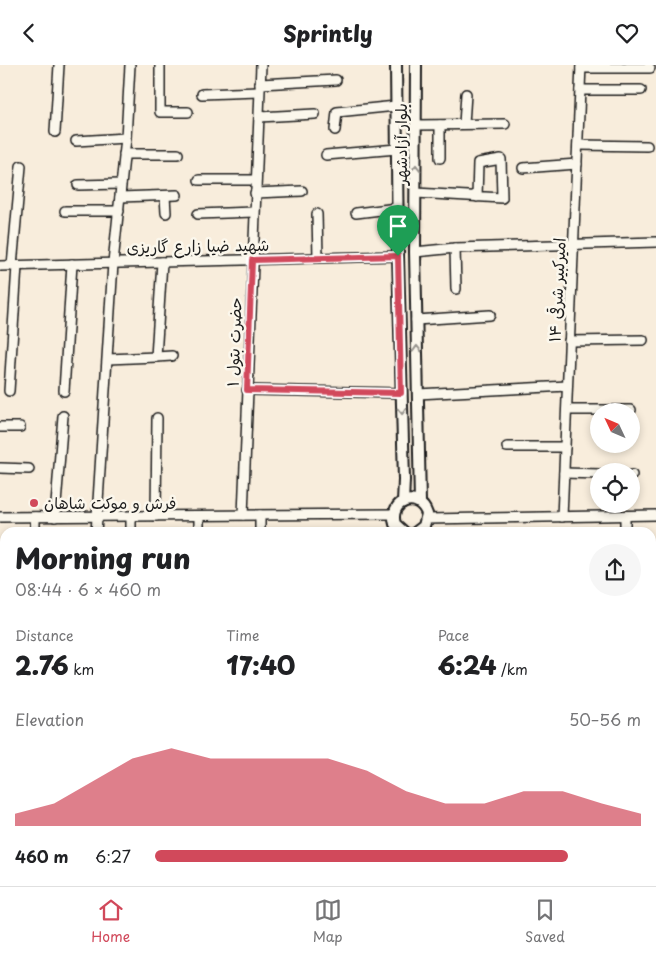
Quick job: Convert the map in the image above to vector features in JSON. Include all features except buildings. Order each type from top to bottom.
[{"type":"main road","points":[[396,65],[403,502]]},
{"type":"main road","name":"بلوار آزادشهر","points":[[416,65],[416,320],[420,503],[425,510],[424,526]]},
{"type":"main road","points":[[398,527],[394,520],[395,509],[403,502],[411,500],[420,503]]},
{"type":"street","points":[[55,132],[59,65]]},
{"type":"street","points":[[96,527],[113,263],[126,138],[130,65]]},
{"type":"street","points":[[160,65],[160,112],[188,112]]},
{"type":"street","name":"حضرت بتول ۱","points":[[243,515],[261,65]]},
{"type":"street","points":[[581,66],[650,68]]},
{"type":"street","name":"۱۴ امیرکبیر شرقی","points":[[562,517],[581,66]]},
{"type":"street","points":[[202,94],[336,81]]},
{"type":"street","points":[[580,90],[641,90]]},
{"type":"street","points":[[464,124],[466,94]]},
{"type":"street","points":[[335,130],[337,111],[396,107]]},
{"type":"street","points":[[259,117],[315,114]]},
{"type":"street","points":[[416,125],[506,124]]},
{"type":"street","points":[[440,125],[440,158]]},
{"type":"street","points":[[76,141],[126,138]]},
{"type":"street","points":[[578,145],[647,146]]},
{"type":"street","points":[[326,155],[397,149]]},
{"type":"street","points":[[124,154],[178,154]]},
{"type":"street","points":[[416,193],[477,197],[502,198],[501,159],[478,163],[477,197]]},
{"type":"street","points":[[523,168],[577,164]]},
{"type":"street","points":[[9,391],[20,165]]},
{"type":"street","points":[[200,180],[256,180]]},
{"type":"street","points":[[78,185],[122,184]]},
{"type":"street","points":[[255,193],[302,191]]},
{"type":"street","points":[[166,195],[166,213]]},
{"type":"street","points":[[120,197],[177,195]]},
{"type":"street","points":[[356,213],[397,208]]},
{"type":"street","points":[[65,211],[119,211]]},
{"type":"street","points":[[198,214],[254,212]]},
{"type":"street","points":[[317,214],[318,258]]},
{"type":"street","points":[[415,252],[656,242]]},
{"type":"street","points":[[455,249],[456,289]]},
{"type":"street","name":"شهید ضیا زارع گاریزی","points":[[0,266],[398,256]]},
{"type":"street","points":[[156,357],[162,262]]},
{"type":"street","points":[[64,391],[72,264]]},
{"type":"street","points":[[416,320],[490,315]]},
{"type":"street","points":[[569,341],[643,340]]},
{"type":"street","points":[[108,359],[172,356]]},
{"type":"street","points":[[418,394],[568,386]]},
{"type":"street","points":[[247,390],[401,393]]},
{"type":"street","points":[[567,410],[590,410]]},
{"type":"street","points":[[54,517],[63,416]]},
{"type":"street","points":[[156,516],[157,418]]},
{"type":"street","points":[[0,427],[20,427]]},
{"type":"street","points":[[507,447],[565,447]]},
{"type":"street","points":[[0,469],[29,469]]},
{"type":"street","points":[[564,473],[590,474]]},
{"type":"street","points":[[0,517],[394,514]]},
{"type":"street","points":[[260,515],[260,527]]},
{"type":"street","points":[[424,526],[562,517],[656,515]]},
{"type":"street","points":[[131,516],[131,527]]},
{"type":"street","points":[[199,516],[199,527]]},
{"type":"street","points":[[625,516],[625,527]]},
{"type":"street","points":[[35,517],[35,527]]},
{"type":"place","name":"فرش و موکت شاهان","points":[[34,503]]},
{"type":"route","points":[[398,256],[401,393],[247,390],[252,260],[398,256]]}]
